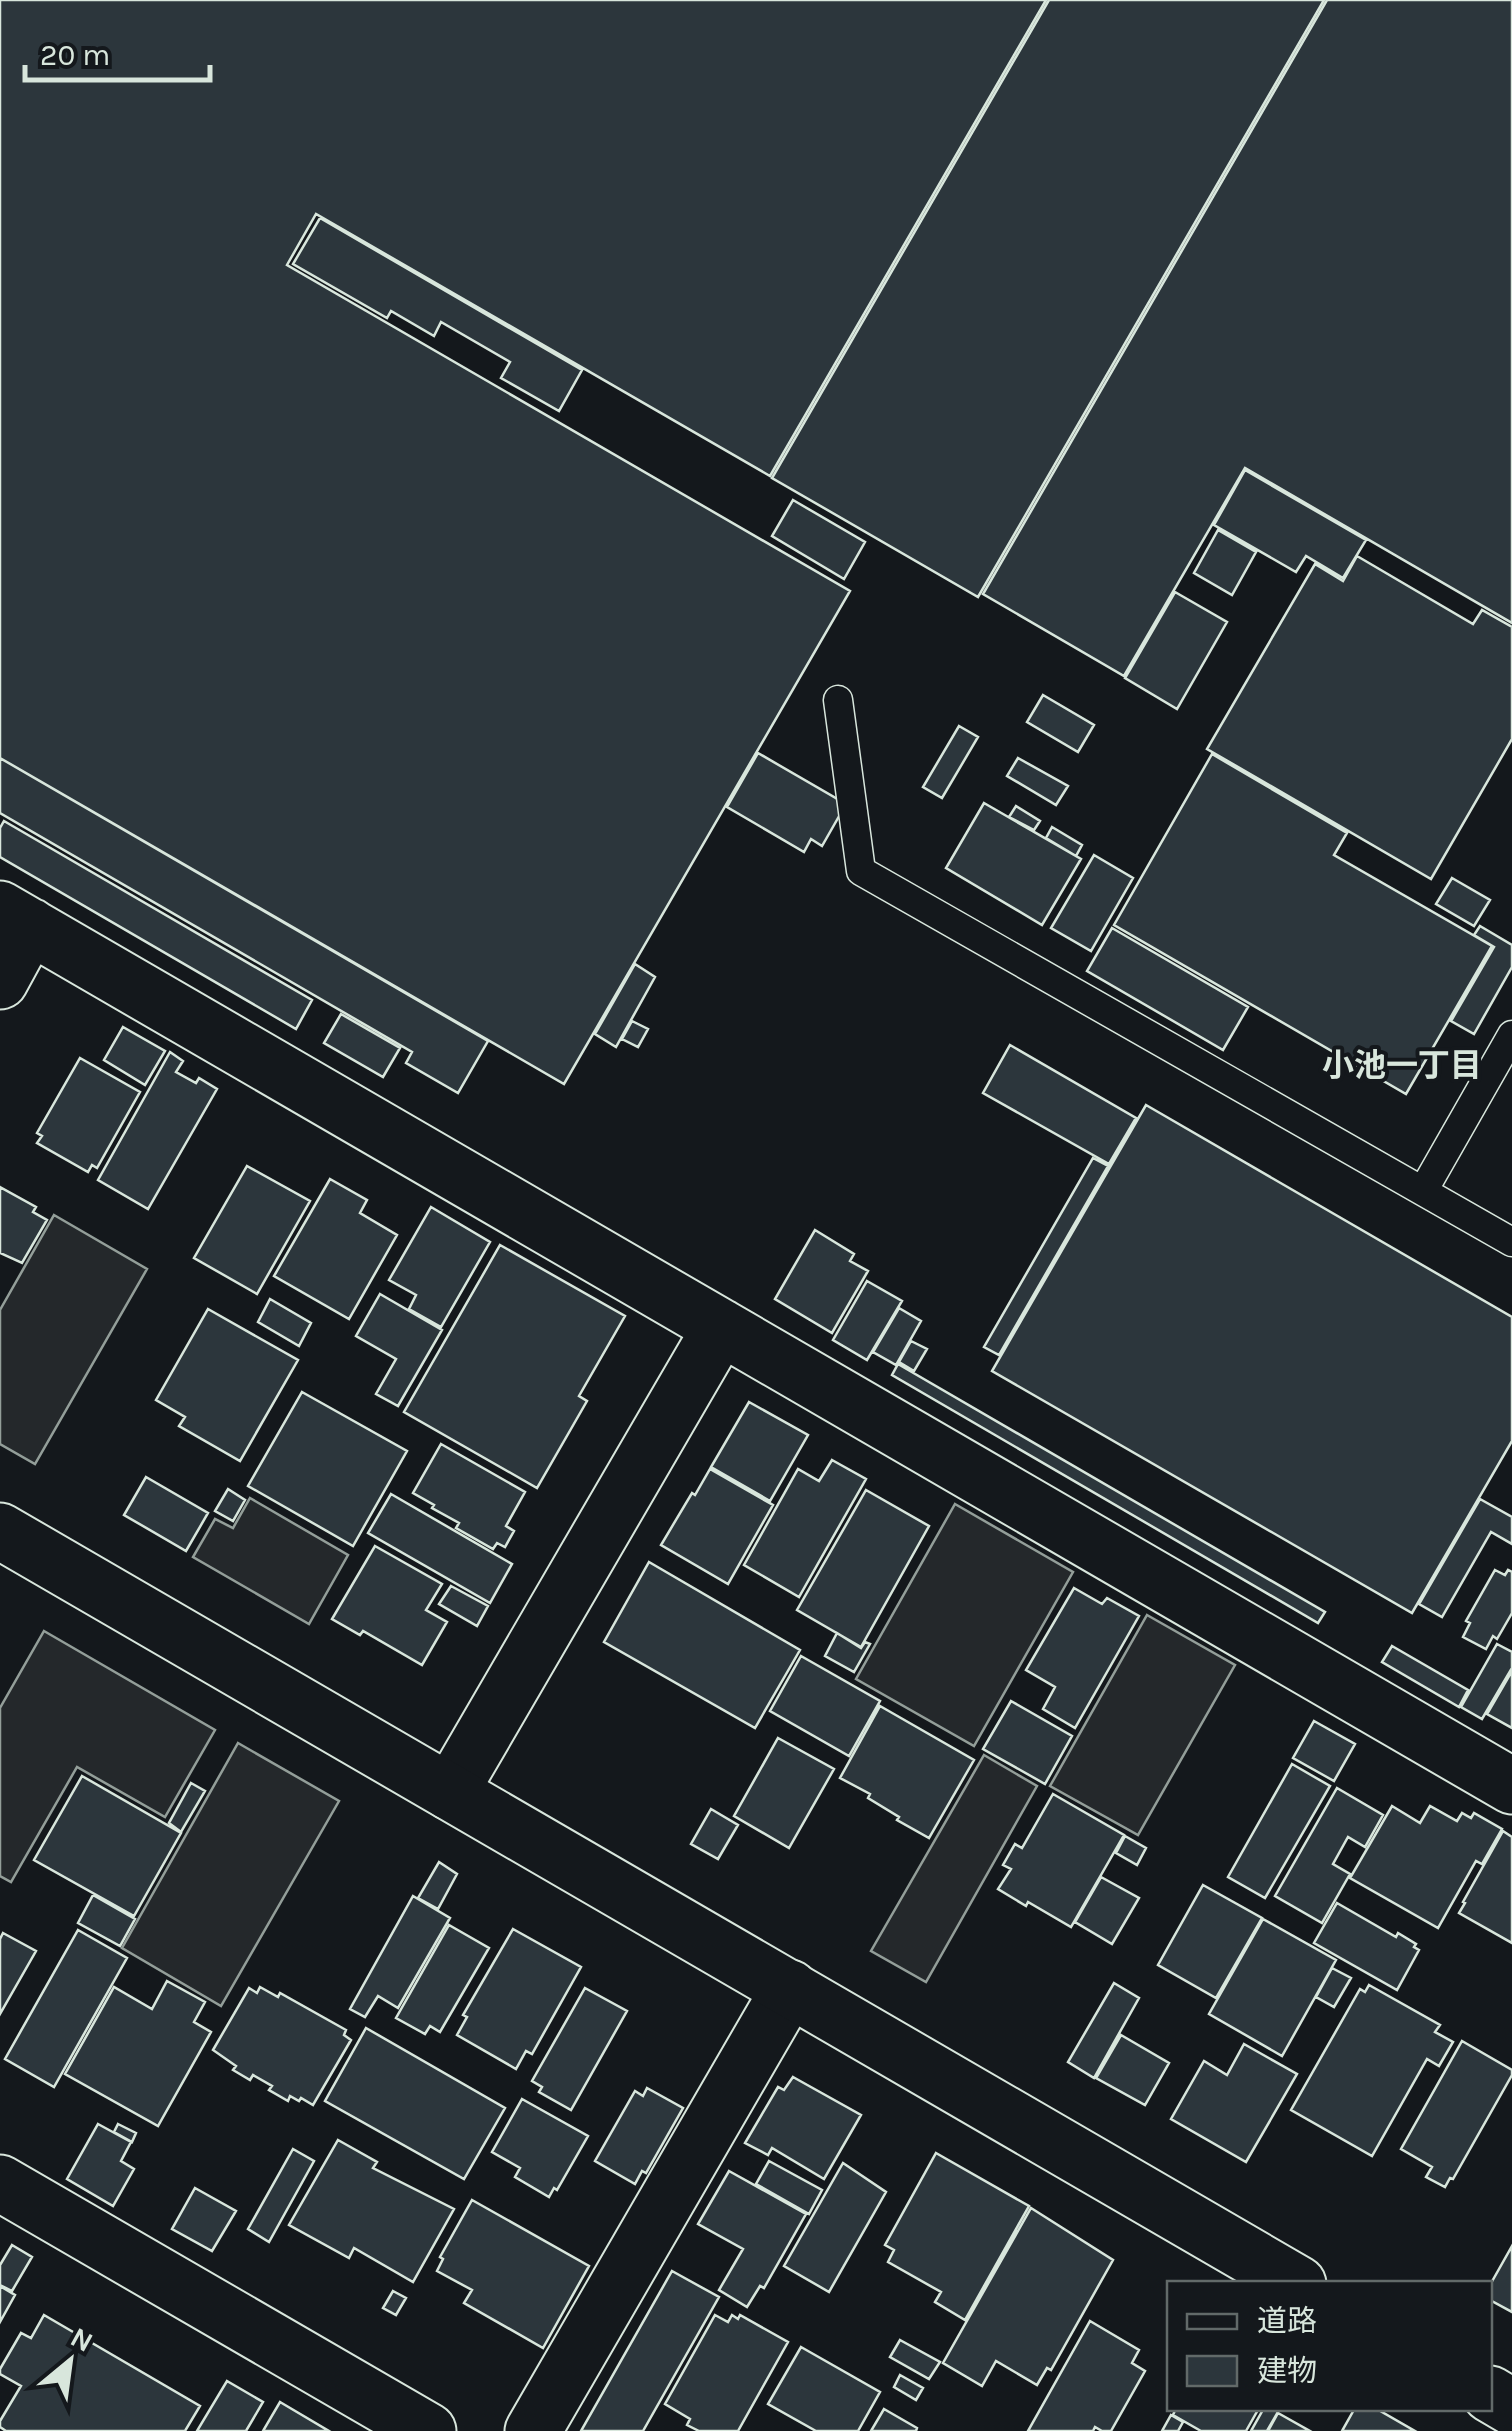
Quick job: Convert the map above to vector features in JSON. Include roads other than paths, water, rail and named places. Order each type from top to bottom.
[{"type":"street","points":[[0,980],[15,918],[1512,1786]]},
{"type":"street","points":[[450,1792],[721,1327]]},
{"type":"street","points":[[0,1531],[1293,2281]]},
{"type":"street","points":[[533,2431],[790,1988]]},
{"type":"street","points":[[0,2182],[428,2431]]},
{"type":"lane","points":[[838,700],[861,871],[1512,1242]]},
{"type":"lane","points":[[1423,1191],[1512,1035]]},
{"type":"district","name":"小池一丁目","points":[[1402,1065]]}]
